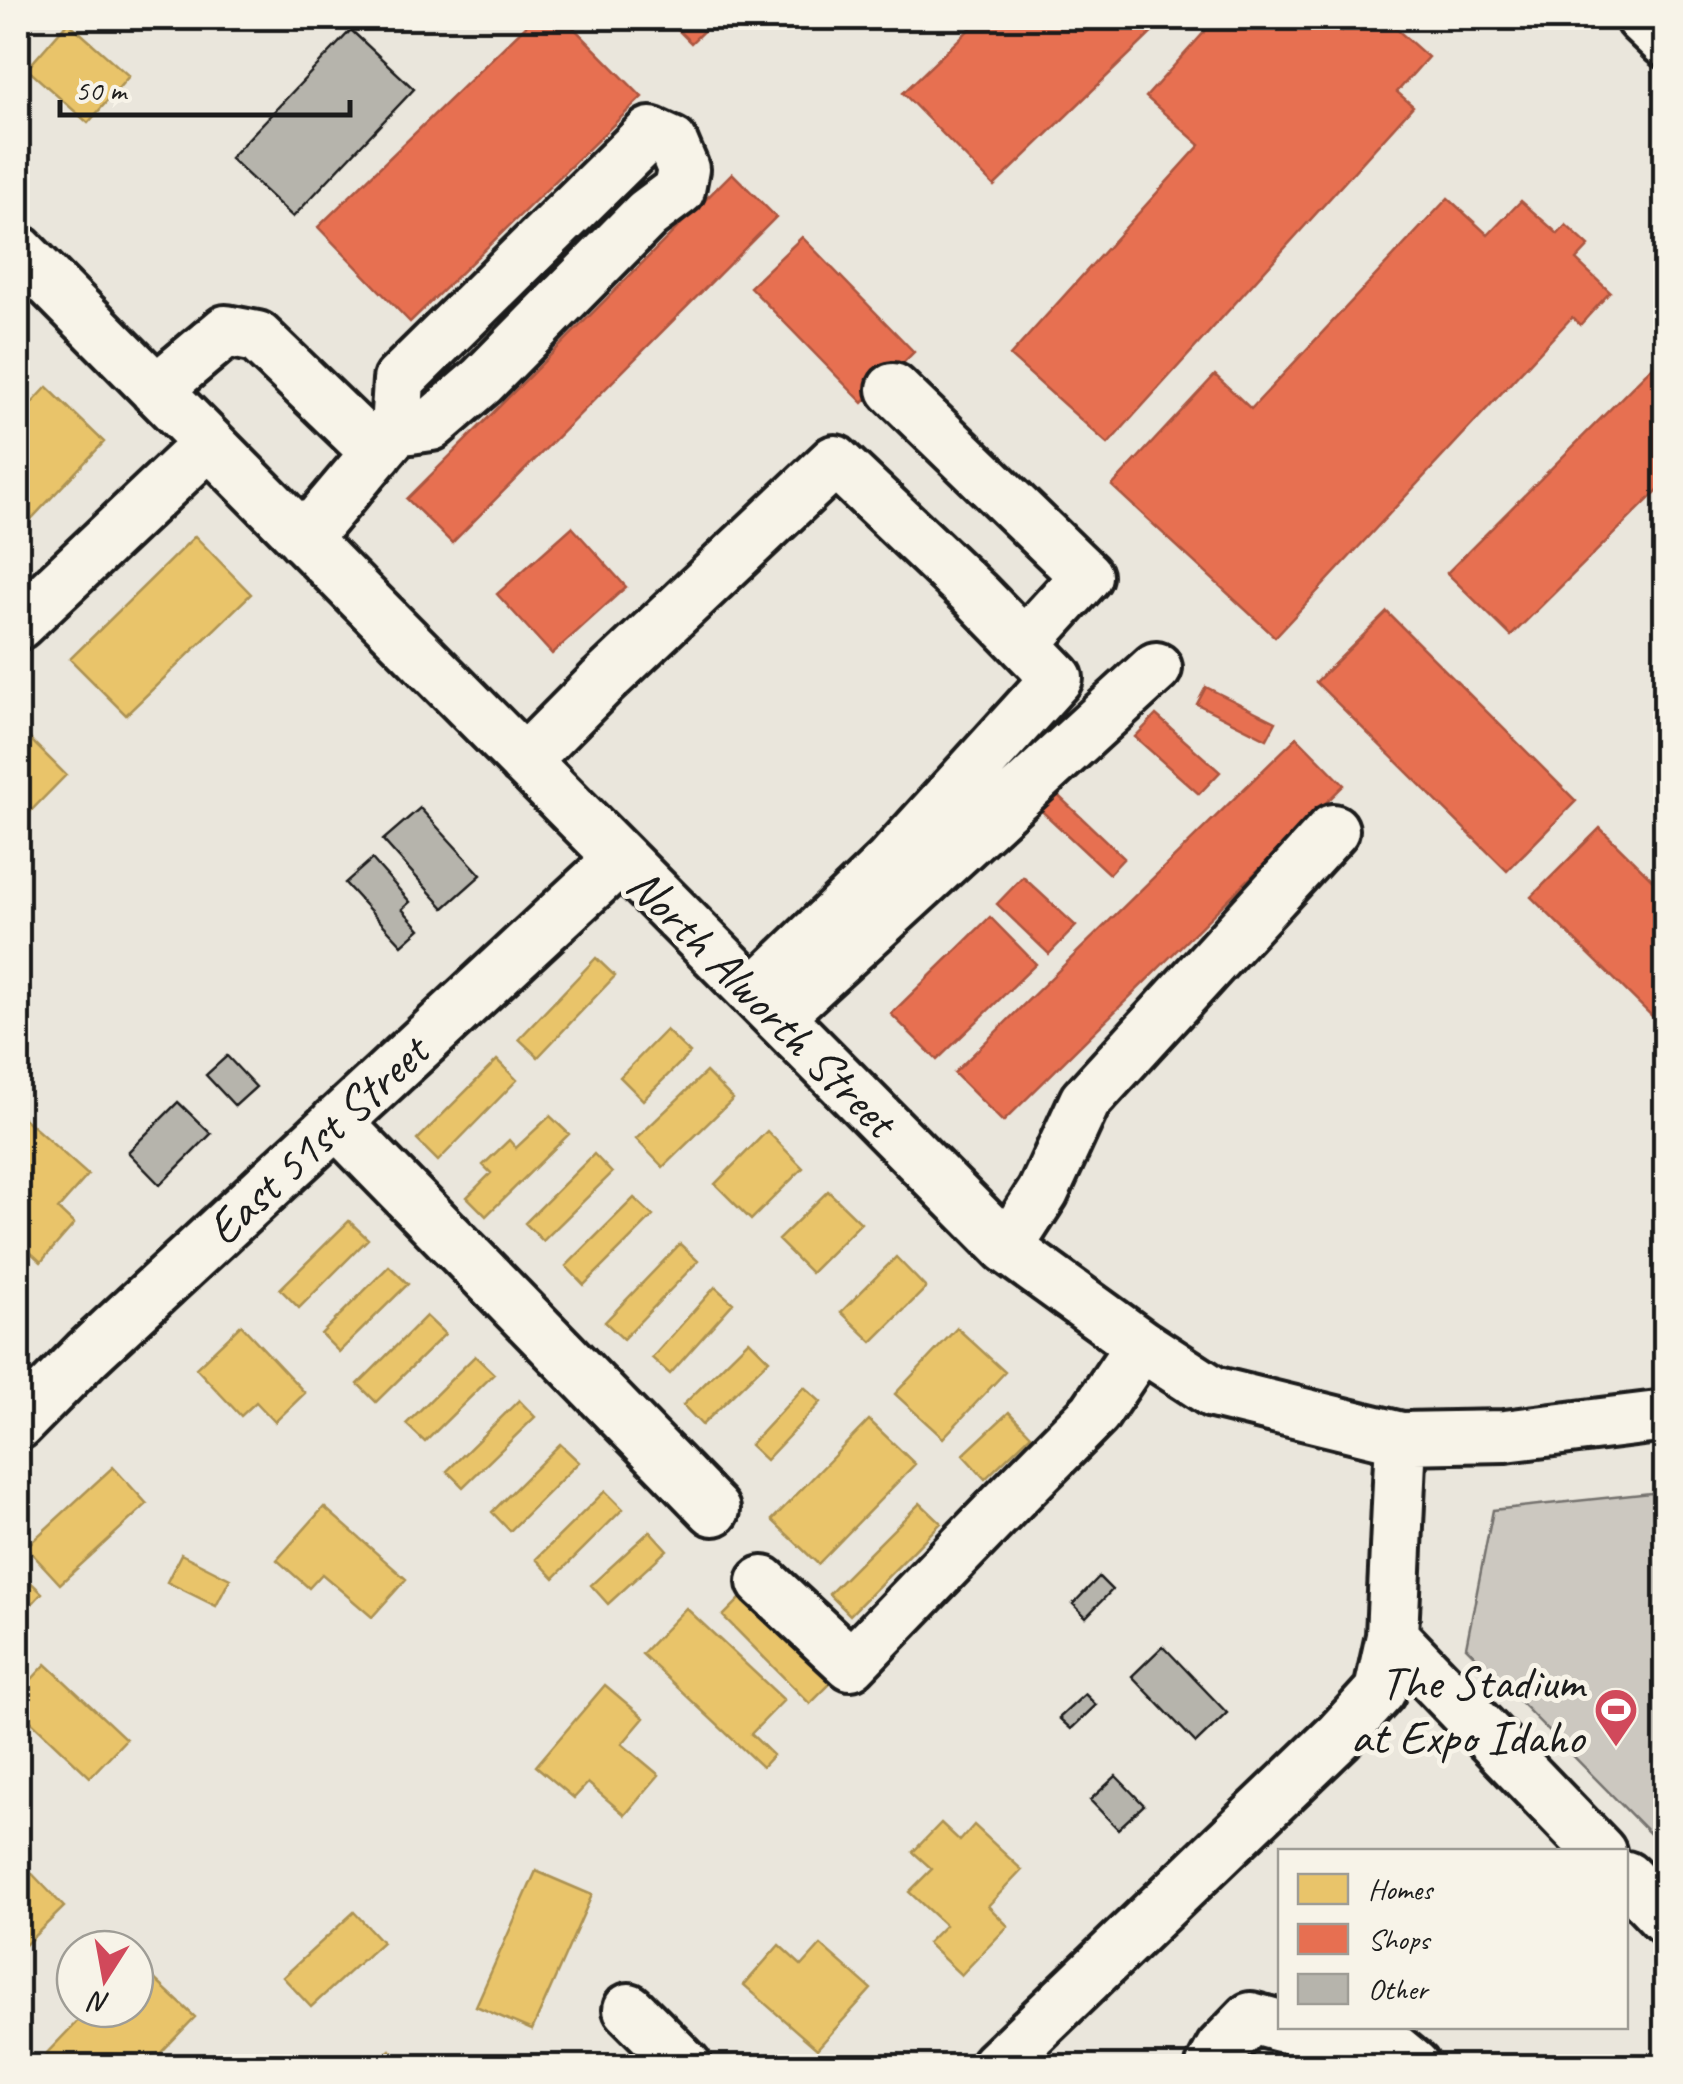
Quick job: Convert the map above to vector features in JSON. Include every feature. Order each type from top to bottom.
[{"type":"street","points":[[1641,18],[1666,42]]},
{"type":"street","points":[[304,539],[387,442],[431,425],[482,381],[647,214],[678,190],[683,168],[672,143],[650,133],[399,380],[387,442]]},
{"type":"street","name":"North Alworth Street","points":[[18,250],[1006,1248],[1213,1392],[1400,1438],[1505,1436],[1666,1416]]},
{"type":"street","points":[[156,390],[226,331],[257,337],[387,442]]},
{"type":"street","points":[[893,389],[1086,576],[1024,644]]},
{"type":"street","points":[[18,624],[209,443]]},
{"type":"street","points":[[524,761],[835,462],[1058,678],[765,1005]]},
{"type":"street","points":[[765,1005],[1156,668]]},
{"type":"street","points":[[1006,1248],[1043,1192],[1085,1101],[1333,830]]},
{"type":"street","name":"East 51st Street","points":[[18,1424],[87,1354],[620,858]]},
{"type":"street","points":[[336,1122],[714,1510]]},
{"type":"street","points":[[763,1582],[852,1664],[1095,1414],[1142,1344]]},
{"type":"street","points":[[996,2066],[1339,1736],[1380,1691],[1392,1636],[1400,1438]]},
{"type":"street","points":[[1392,1636],[1597,1849]]},
{"type":"street","points":[[1628,1880],[1666,1919]]},
{"type":"street","points":[[630,2009],[686,2066]]},
{"type":"street","points":[[1212,2066],[1251,2018],[1278,2025]]},
{"type":"street","points":[[1292,2029],[1338,2042],[1368,2029],[1414,2066]]},
{"type":"shaded area","name":"The Stadium at Expo Idaho","points":[[1666,1494],[1665,1849],[1466,1647],[1493,1510]]},
{"type":"building: Homes","points":[[68,22],[129,76],[88,123],[27,69]]},
{"type":"building: Homes","points":[[47,387],[104,442],[18,533],[18,418]]},
{"type":"building: Homes","points":[[195,536],[251,594],[126,715],[70,659]]},
{"type":"building: Homes","points":[[18,727],[66,775],[18,824]]},
{"type":"building: Homes","points":[[596,958],[615,976],[538,1057],[519,1039]]},
{"type":"building: Homes","points":[[666,1030],[690,1053],[643,1100],[620,1077]]},
{"type":"building: Homes","points":[[497,1060],[517,1080],[438,1161],[417,1140]]},
{"type":"building: Homes","points":[[706,1072],[733,1099],[663,1167],[636,1139]]},
{"type":"building: Homes","points":[[18,1113],[88,1175],[58,1209],[74,1224],[41,1262],[18,1241]]},
{"type":"building: Homes","points":[[550,1116],[569,1134],[486,1216],[467,1197],[491,1173],[483,1165],[509,1140],[516,1148]]},
{"type":"building: Homes","points":[[767,1131],[803,1168],[751,1220],[715,1184]]},
{"type":"building: Homes","points":[[594,1154],[612,1173],[543,1241],[525,1223]]},
{"type":"building: Homes","points":[[828,1191],[861,1223],[811,1273],[778,1240]]},
{"type":"building: Homes","points":[[634,1198],[653,1216],[584,1285],[566,1266]]},
{"type":"building: Homes","points":[[349,1221],[368,1239],[299,1308],[280,1289]]},
{"type":"building: Homes","points":[[680,1244],[698,1261],[623,1339],[605,1322]]},
{"type":"building: Homes","points":[[896,1257],[926,1288],[872,1342],[841,1312]]},
{"type":"building: Homes","points":[[389,1266],[408,1284],[339,1352],[321,1334]]},
{"type":"building: Homes","points":[[715,1287],[733,1303],[670,1374],[652,1358]]},
{"type":"building: Homes","points":[[426,1316],[445,1334],[376,1402],[358,1384]]},
{"type":"building: Homes","points":[[241,1325],[305,1393],[275,1422],[256,1402],[241,1416],[196,1368]]},
{"type":"building: Homes","points":[[957,1328],[1005,1372],[943,1438],[895,1394]]},
{"type":"building: Homes","points":[[749,1340],[769,1360],[702,1425],[683,1405]]},
{"type":"building: Homes","points":[[475,1356],[494,1374],[425,1442],[406,1424]]},
{"type":"building: Homes","points":[[804,1387],[821,1402],[766,1460],[750,1445]]},
{"type":"building: Homes","points":[[519,1400],[535,1417],[463,1487],[447,1471]]},
{"type":"building: Homes","points":[[1009,1412],[1031,1435],[985,1479],[963,1455]]},
{"type":"building: Homes","points":[[869,1420],[915,1464],[818,1564],[772,1520]]},
{"type":"building: Homes","points":[[560,1444],[579,1462],[510,1531],[492,1512]]},
{"type":"building: Homes","points":[[113,1467],[147,1504],[60,1584],[26,1547]]},
{"type":"building: Homes","points":[[605,1491],[623,1509],[554,1578],[536,1559]]},
{"type":"building: Homes","points":[[920,1503],[941,1523],[850,1615],[829,1594]]},
{"type":"building: Homes","points":[[324,1507],[406,1579],[372,1617],[322,1574],[309,1588],[277,1560]]},
{"type":"building: Homes","points":[[650,1531],[667,1550],[608,1604],[591,1585]]},
{"type":"building: Homes","points":[[181,1554],[230,1579],[216,1606],[167,1582]]},
{"type":"building: Homes","points":[[18,1570],[42,1593],[18,1619]]},
{"type":"building: Homes","points":[[745,1594],[832,1682],[810,1704],[723,1616]]},
{"type":"building: Homes","points":[[686,1608],[784,1700],[751,1734],[773,1755],[762,1767],[642,1654]]},
{"type":"building: Homes","points":[[46,1664],[126,1739],[90,1777],[18,1709],[18,1694]]},
{"type":"building: Homes","points":[[605,1685],[644,1718],[622,1744],[659,1775],[625,1815],[588,1783],[574,1798],[536,1766]]},
{"type":"building: Homes","points":[[941,1823],[960,1841],[974,1825],[1022,1870],[988,1906],[1008,1926],[961,1975],[927,1943],[945,1925],[909,1892],[932,1869],[913,1852]]},
{"type":"building: Homes","points":[[18,1859],[64,1907],[18,1952]]},
{"type":"building: Homes","points":[[536,1871],[592,1895],[532,2030],[476,2006]]},
{"type":"building: Homes","points":[[354,1912],[382,1942],[311,2007],[283,1977]]},
{"type":"building: Homes","points":[[779,1945],[802,1966],[821,1945],[871,1989],[817,2049],[744,1985]]},
{"type":"building: Homes","points":[[155,1980],[195,2017],[148,2066],[57,2066],[45,2055],[70,2029],[155,2029]]},
{"type":"building: Homes","points":[[390,2050],[405,2066],[372,2066]]},
{"type":"building: Shops","points":[[534,18],[564,18],[642,97],[410,322],[318,227]]},
{"type":"building: Shops","points":[[666,18],[717,18],[691,43]]},
{"type":"building: Shops","points":[[981,18],[1167,18],[994,186],[903,93]]},
{"type":"building: Shops","points":[[1217,18],[1327,18],[1342,31],[1354,18],[1384,18],[1428,57],[1397,92],[1413,106],[1108,444],[1010,356],[1200,145],[1146,97]]},
{"type":"building: Shops","points":[[732,173],[776,217],[452,543],[407,499]]},
{"type":"building: Shops","points":[[1448,198],[1488,235],[1521,201],[1558,234],[1566,225],[1589,246],[1576,260],[1610,292],[1580,325],[1572,317],[1275,637],[1112,486],[1215,375],[1251,409]]},
{"type":"building: Shops","points":[[802,237],[914,352],[863,403],[750,287]]},
{"type":"building: Shops","points":[[1666,353],[1666,482],[1511,636],[1447,573]]},
{"type":"building: Shops","points":[[572,527],[626,587],[552,654],[497,594]]},
{"type":"building: Shops","points":[[1387,612],[1576,801],[1507,871],[1316,682]]},
{"type":"building: Shops","points":[[1206,687],[1276,722],[1267,739],[1197,704]]},
{"type":"building: Shops","points":[[1156,715],[1220,772],[1199,794],[1135,737]]},
{"type":"building: Shops","points":[[1297,737],[1344,785],[1003,1122],[954,1073]]},
{"type":"building: Shops","points":[[1047,785],[1124,858],[1109,874],[1031,801]]},
{"type":"building: Shops","points":[[1600,828],[1666,893],[1666,1030],[1531,897]]},
{"type":"building: Shops","points":[[1023,877],[1076,926],[1049,954],[997,904]]},
{"type":"building: Shops","points":[[990,917],[1036,964],[937,1060],[891,1014]]},
{"type":"building: Other","points":[[351,30],[414,89],[293,217],[230,158]]},
{"type":"building: Other","points":[[420,808],[481,875],[444,908],[383,840]]},
{"type":"building: Other","points":[[372,859],[410,902],[402,909],[420,929],[402,945],[345,883]]},
{"type":"building: Other","points":[[227,1056],[256,1087],[235,1106],[206,1075]]},
{"type":"building: Other","points":[[178,1102],[211,1134],[160,1185],[128,1152]]},
{"type":"building: Other","points":[[1099,1577],[1112,1590],[1086,1617],[1073,1604]]},
{"type":"building: Other","points":[[1163,1646],[1227,1713],[1196,1743],[1132,1676]]},
{"type":"building: Other","points":[[1085,1694],[1096,1705],[1071,1729],[1059,1718]]},
{"type":"building: Other","points":[[1116,1776],[1144,1805],[1118,1829],[1090,1800]]},
{"type":"place","name":"The Stadium at Expo Idaho","points":[[1616,1748]]}]
